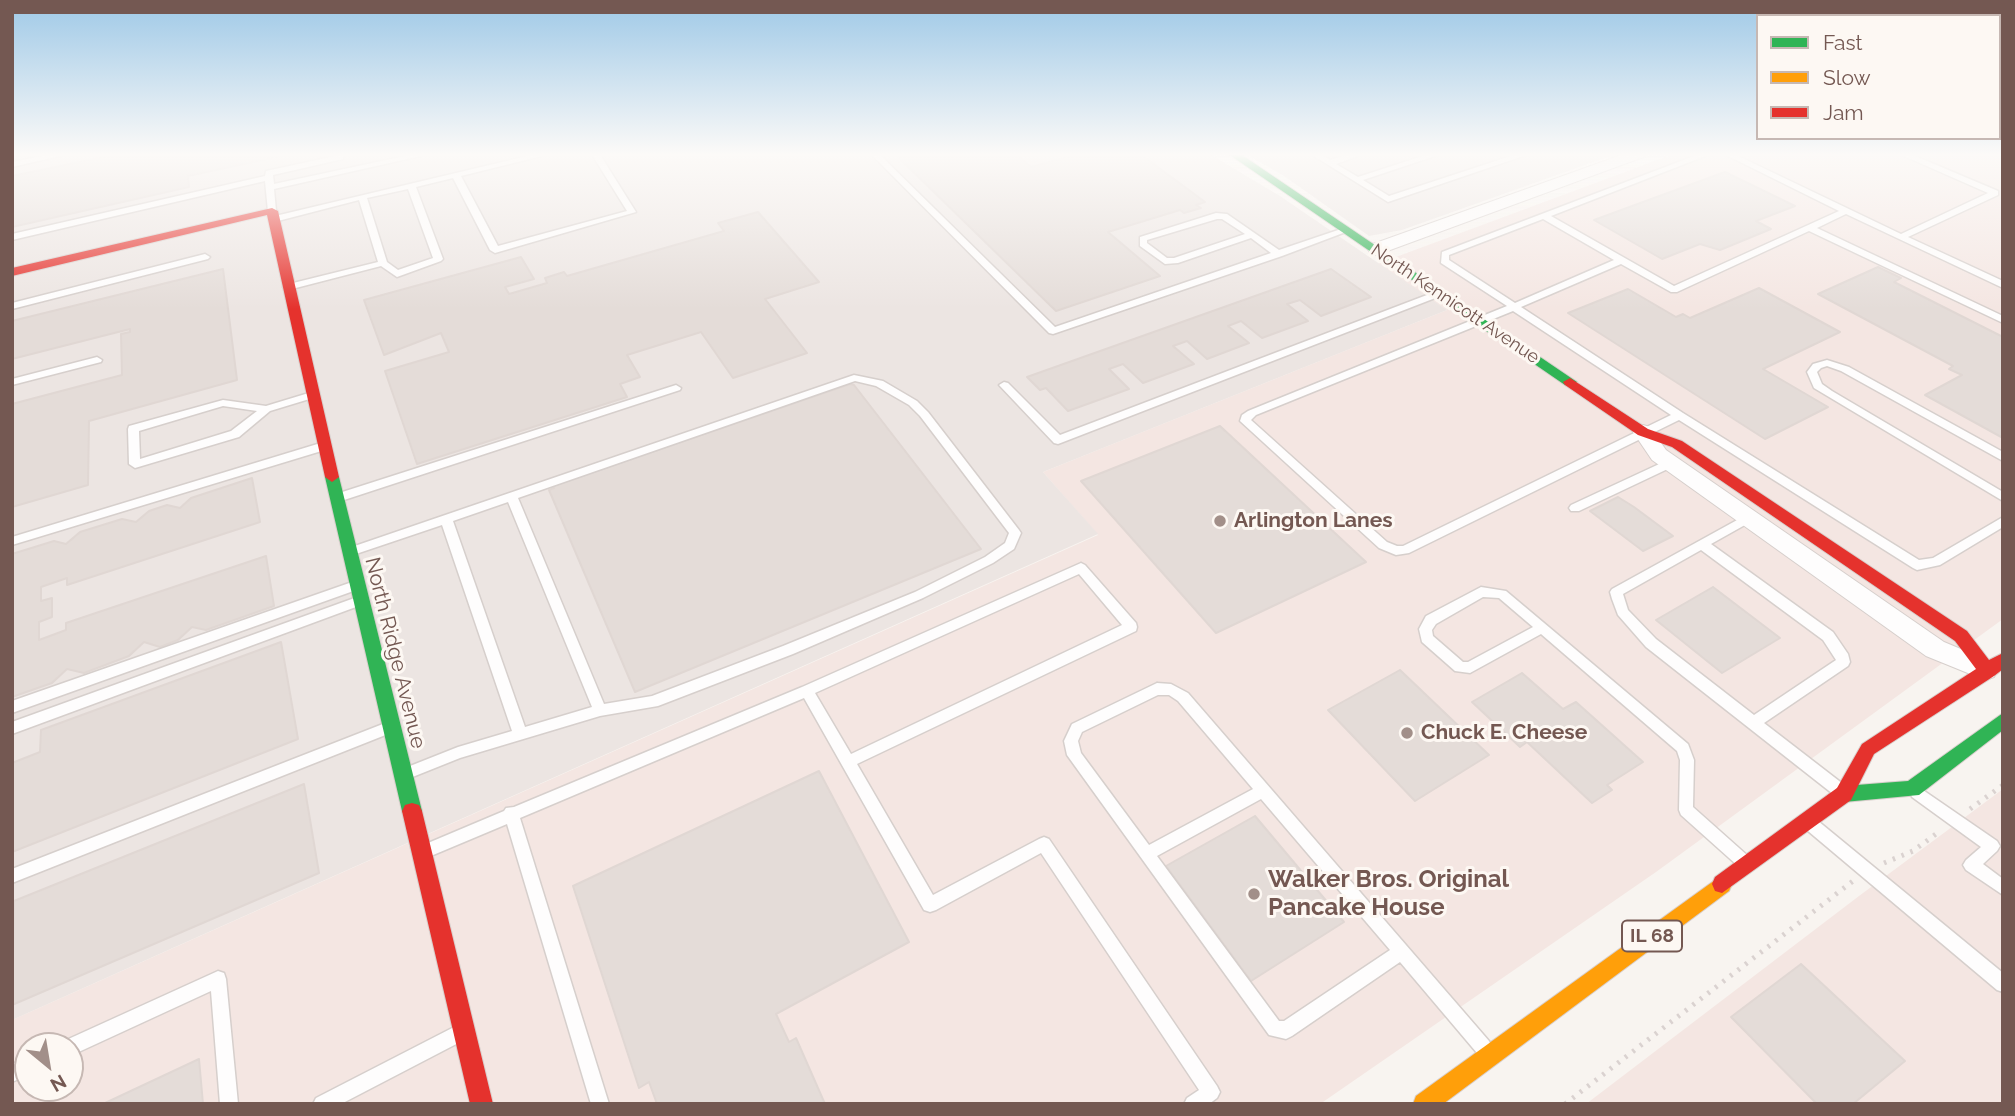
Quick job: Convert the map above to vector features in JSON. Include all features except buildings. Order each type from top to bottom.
[{"type":"street","name":"North Kennicott Avenue","points":[[1310,205],[1643,432],[1677,444],[1958,633],[1998,670]]},
{"type":"street","points":[[1376,249],[1497,205]]},
{"type":"street","points":[[12,272],[273,215]]},
{"type":"street","name":"North Ridge Avenue","points":[[273,215],[312,395],[482,1104]]},
{"type":"street","name":"North Kennicott Avenue","points":[[1643,432],[1659,455],[1939,652],[1998,670]]},
{"type":"street","name":"IL 68","points":[[1424,1104],[1844,794],[1868,750],[1998,670]]},
{"type":"street","points":[[1844,794],[1912,789],[2003,720]]},
{"type":"lane","points":[[12,237],[165,205]]},
{"type":"lane","points":[[272,205],[273,215],[322,205]]},
{"type":"lane","points":[[365,205],[383,263],[397,274],[438,259],[418,205]]},
{"type":"lane","points":[[472,205],[495,250],[632,212],[628,205]]},
{"type":"lane","points":[[926,205],[1053,331],[1348,230]]},
{"type":"lane","points":[[1573,205],[1445,254],[1443,258],[1679,415],[1917,565],[1936,562],[2003,521]]},
{"type":"lane","points":[[1834,205],[2003,285]]},
{"type":"lane","points":[[1901,237],[1969,205]]},
{"type":"lane","points":[[1544,216],[1674,290],[1846,211]]},
{"type":"lane","points":[[1252,235],[1175,261],[1165,261],[1143,244],[1143,239],[1216,216],[1224,216],[1252,235],[1279,254]]},
{"type":"lane","points":[[1810,228],[2003,320]]},
{"type":"lane","points":[[12,306],[205,257]]},
{"type":"lane","points":[[1621,260],[1514,307],[1252,413],[1245,421],[1383,545],[1396,551],[1405,550],[1679,415]]},
{"type":"lane","points":[[288,287],[383,263]]},
{"type":"lane","points":[[1004,385],[1058,440],[1440,293]]},
{"type":"lane","points":[[12,382],[97,360]]},
{"type":"lane","points":[[2003,457],[1845,369],[1826,363],[1816,366],[1812,372],[1818,386],[1828,393],[2003,497]]},
{"type":"lane","points":[[350,552],[847,380],[863,378],[879,383],[913,403],[924,414],[1015,533],[1010,546],[989,560],[919,594],[788,650],[653,702],[600,710],[458,753],[403,775]]},
{"type":"lane","points":[[337,498],[676,388]]},
{"type":"lane","points":[[266,409],[223,403],[133,429],[135,464],[235,434],[266,409],[312,395]]},
{"type":"lane","points":[[12,541],[324,446]]},
{"type":"lane","points":[[1575,508],[1670,463]]},
{"type":"lane","points":[[511,496],[600,710]]},
{"type":"lane","points":[[1748,518],[1616,592],[1618,599],[1623,612],[1651,643],[1844,794]]},
{"type":"lane","points":[[446,519],[520,734]]},
{"type":"lane","points":[[1702,544],[1828,636],[1841,654],[1843,662],[1753,723]]},
{"type":"lane","points":[[422,853],[511,813],[807,691],[1081,568],[1131,627],[849,761]]},
{"type":"lane","points":[[1542,627],[1470,668],[1460,667],[1427,638],[1425,629],[1431,620],[1481,592],[1502,594],[1542,627],[1683,748],[1687,760],[1686,810],[1748,866]]},
{"type":"lane","points":[[12,707],[360,593]]},
{"type":"lane","points":[[12,728],[360,593]]},
{"type":"lane","points":[[1401,952],[1286,1030],[1275,1029],[1074,755],[1071,741],[1077,729],[1157,689],[1171,690],[1183,697],[1490,1056]]},
{"type":"lane","points":[[807,691],[930,905],[1044,844],[1211,1091],[1193,1104]]},
{"type":"lane","points":[[12,876],[392,727]]},
{"type":"lane","points":[[1912,789],[1997,841],[1971,865],[2003,888]]},
{"type":"lane","points":[[1147,854],[1263,790]]},
{"type":"lane","points":[[511,813],[600,1104]]},
{"type":"lane","points":[[1808,822],[2003,984]]},
{"type":"lane","points":[[84,1041],[218,979],[229,1104]]},
{"type":"lane","points":[[322,1104],[465,1031]]},
{"type":"path","points":[[1565,1104],[1868,870],[1913,851]]},
{"type":"shaded area","points":[[12,205],[1293,205],[1447,310],[1043,472],[1098,534],[12,1020]]},
{"type":"shaded area","points":[[1325,205],[1472,205],[1402,230],[1369,236]]},
{"type":"shaded area","points":[[1536,205],[2003,205],[2003,619],[1656,872],[1320,1104],[12,1104],[12,1020],[1098,535],[1043,472],[1447,310],[1377,264]]},
{"type":"shaded area","points":[[2003,789],[2003,1104],[1586,1104],[1859,896]]},
{"type":"traffic: fast","points":[[1309,205],[1570,382]]},
{"type":"traffic: fast","points":[[332,477],[412,811]]},
{"type":"traffic: fast","points":[[1844,794],[1912,789],[2003,720]]},
{"type":"traffic: slow","points":[[1424,1104],[1722,884]]},
{"type":"traffic: jam","points":[[12,272],[272,211],[332,477]]},
{"type":"traffic: jam","points":[[1570,382],[1643,432],[1677,444],[1961,636],[1988,671]]},
{"type":"traffic: jam","points":[[1722,884],[1844,794],[1868,749],[2003,660]]},
{"type":"traffic: jam","points":[[412,811],[482,1104]]},
{"type":"place","name":"Arlington Lanes","points":[[1220,521]]},
{"type":"place","name":"Chuck E. Cheese","points":[[1407,733]]},
{"type":"place","name":"Walker Bros. Original Pancake House","points":[[1254,894]]}]
